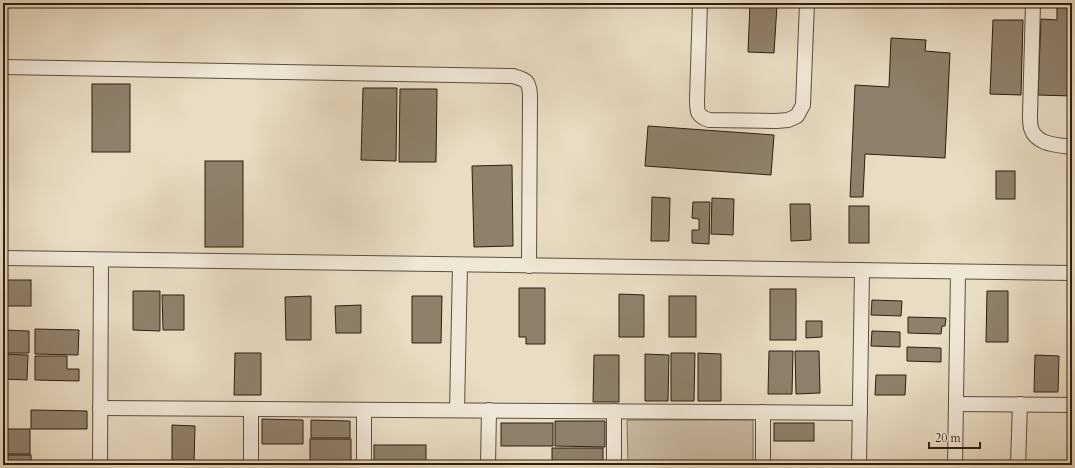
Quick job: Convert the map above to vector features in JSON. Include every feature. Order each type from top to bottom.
[{"type":"street","points":[[700,3],[697,100],[698,113],[701,117],[709,120],[776,121],[788,120],[797,116],[803,105],[807,3]]},
{"type":"street","points":[[1033,3],[1030,115],[1031,128],[1037,139],[1048,143],[1072,147]]},
{"type":"street","points":[[3,66],[513,76],[524,79],[529,86],[530,96],[529,266]]},
{"type":"street","points":[[3,258],[1072,273]]},
{"type":"street","points":[[100,260],[100,465]]},
{"type":"street","points":[[457,410],[460,264]]},
{"type":"street","points":[[859,465],[862,270]]},
{"type":"street","points":[[955,465],[958,272]]},
{"type":"street","points":[[956,404],[1072,405]]},
{"type":"street","points":[[1018,465],[1020,404]]},
{"type":"street","points":[[100,408],[860,413]]},
{"type":"street","points":[[251,409],[251,465]]},
{"type":"street","points":[[364,410],[364,465]]},
{"type":"street","points":[[488,465],[489,410]]},
{"type":"street","points":[[614,411],[614,465]]},
{"type":"street","points":[[763,412],[763,465]]},
{"type":"shaded area","points":[[627,420],[753,420],[753,465],[628,465]]},
{"type":"building","points":[[1057,3],[1072,3],[1072,96],[1038,95],[1041,19],[1057,20]]},
{"type":"building","points":[[750,4],[777,5],[774,53],[748,52]]},
{"type":"building","points":[[993,20],[1023,20],[1021,95],[990,94]]},
{"type":"building","points":[[891,38],[926,40],[925,51],[950,53],[945,158],[865,154],[863,197],[850,197],[855,85],[889,87]]},
{"type":"building","points":[[92,84],[130,84],[130,152],[92,152]]},
{"type":"building","points":[[363,88],[397,88],[396,161],[361,160]]},
{"type":"building","points":[[400,89],[437,89],[436,162],[399,162]]},
{"type":"building","points":[[648,126],[774,135],[771,175],[645,166]]},
{"type":"building","points":[[205,161],[243,161],[243,247],[205,247]]},
{"type":"building","points":[[512,165],[513,246],[474,247],[472,166]]},
{"type":"building","points":[[996,171],[1015,171],[1015,199],[996,199]]},
{"type":"building","points":[[652,197],[670,198],[669,241],[651,241]]},
{"type":"building","points":[[712,198],[734,199],[733,235],[711,234]]},
{"type":"building","points":[[693,202],[710,202],[709,244],[692,243],[692,230],[699,230],[699,219],[692,218]]},
{"type":"building","points":[[790,204],[810,204],[811,240],[791,241]]},
{"type":"building","points":[[849,206],[869,206],[869,243],[849,243]]},
{"type":"building","points":[[3,280],[31,280],[31,306],[3,306]]},
{"type":"building","points":[[519,288],[545,288],[545,344],[526,344],[526,337],[519,337]]},
{"type":"building","points":[[770,289],[796,289],[796,340],[770,340]]},
{"type":"building","points":[[133,291],[160,291],[160,331],[133,330]]},
{"type":"building","points":[[987,291],[1008,291],[1008,342],[986,342]]},
{"type":"building","points":[[619,294],[644,295],[644,337],[619,337]]},
{"type":"building","points":[[162,295],[184,295],[184,330],[163,330]]},
{"type":"building","points":[[311,296],[311,340],[286,340],[285,297]]},
{"type":"building","points":[[412,296],[442,296],[441,343],[412,343]]},
{"type":"building","points":[[669,296],[696,296],[696,337],[669,337]]},
{"type":"building","points":[[872,300],[902,301],[901,316],[871,315]]},
{"type":"building","points":[[361,305],[361,333],[336,333],[335,306]]},
{"type":"building","points":[[908,317],[946,318],[945,326],[942,326],[941,334],[908,333]]},
{"type":"building","points":[[806,321],[822,321],[822,337],[806,338]]},
{"type":"building","points":[[35,329],[79,330],[78,355],[35,354]]},
{"type":"building","points":[[3,330],[29,331],[29,353],[3,353]]},
{"type":"building","points":[[872,331],[900,332],[900,347],[871,346]]},
{"type":"building","points":[[907,347],[941,348],[941,362],[907,361]]},
{"type":"building","points":[[769,351],[793,351],[792,394],[768,394]]},
{"type":"building","points":[[795,351],[819,351],[820,393],[796,394]]},
{"type":"building","points":[[235,353],[261,353],[261,395],[234,395]]},
{"type":"building","points":[[671,353],[695,353],[694,401],[671,401]]},
{"type":"building","points":[[698,353],[721,354],[721,401],[698,401]]},
{"type":"building","points":[[3,354],[28,355],[27,380],[3,379]]},
{"type":"building","points":[[645,354],[669,355],[668,401],[645,401]]},
{"type":"building","points":[[594,355],[619,355],[619,402],[593,402]]},
{"type":"building","points":[[1035,355],[1059,356],[1058,392],[1034,392]]},
{"type":"building","points":[[35,356],[67,356],[67,369],[79,369],[79,381],[35,380]]},
{"type":"building","points":[[876,375],[906,375],[905,395],[875,395]]},
{"type":"building","points":[[31,410],[87,411],[87,429],[31,429]]},
{"type":"building","points":[[262,419],[303,420],[303,444],[262,444]]},
{"type":"building","points":[[311,420],[350,421],[350,438],[311,438]]},
{"type":"building","points":[[555,421],[605,421],[605,447],[555,446]]},
{"type":"building","points":[[501,423],[553,423],[553,446],[501,446]]},
{"type":"building","points":[[774,423],[814,423],[814,441],[774,441]]},
{"type":"building","points":[[172,425],[195,426],[194,465],[172,465]]},
{"type":"building","points":[[3,429],[30,429],[30,454],[3,454]]},
{"type":"building","points":[[310,439],[351,439],[351,462],[310,462]]},
{"type":"building","points":[[374,445],[426,445],[426,465],[374,465]]},
{"type":"building","points":[[552,448],[603,448],[603,465],[552,465]]},
{"type":"building","points":[[3,455],[31,455],[31,465],[3,465]]},
{"type":"building","points":[[309,463],[350,463],[350,465],[309,465]]},
{"type":"building","points":[[302,464],[302,465],[261,465]]}]
